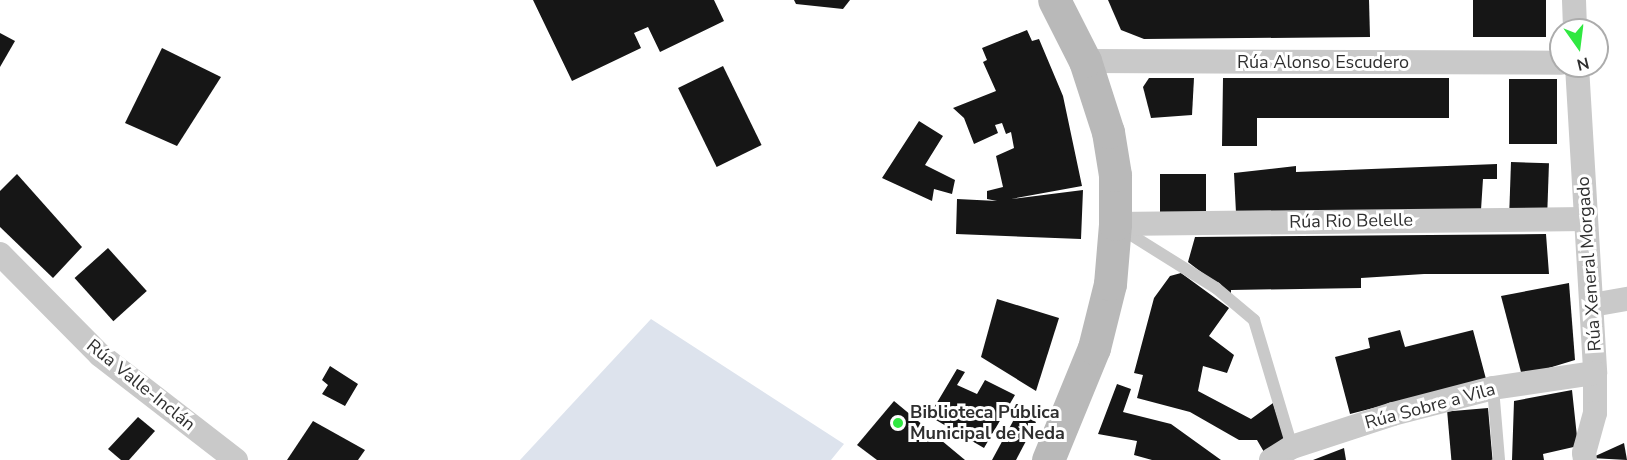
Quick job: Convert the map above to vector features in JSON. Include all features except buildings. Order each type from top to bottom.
[{"type":"main road","points":[[1048,460],[1094,348],[1110,284],[1115,224],[1115,175],[1108,132],[1085,61],[1054,0]]},
{"type":"street","points":[[1574,0],[1575,18]]},
{"type":"street","name":"Rúa Alonso Escudero","points":[[1085,61],[1549,63]]},
{"type":"street","name":"Rúa Xeneral Morgado","points":[[1577,78],[1595,373],[1595,413],[1584,453],[1585,460]]},
{"type":"street","name":"Rúa Rio Belelle","points":[[1115,224],[1586,219]]},
{"type":"street","name":"Rúa Valle-Inclán","points":[[0,254],[100,356],[236,460]]},
{"type":"street","points":[[1592,305],[1627,299]]},
{"type":"street","name":"Rúa Sobre a Vila","points":[[1271,460],[1296,454],[1393,414],[1493,388],[1595,373]]},
{"type":"lane","points":[[1115,224],[1216,288],[1254,320],[1296,454]]},
{"type":"lane","points":[[1493,388],[1499,460]]},
{"type":"shaded area","points":[[651,319],[844,444],[831,460],[520,460]]},
{"type":"place","name":"Biblioteca Pública Municipal de Neda","points":[[898,423]]}]
